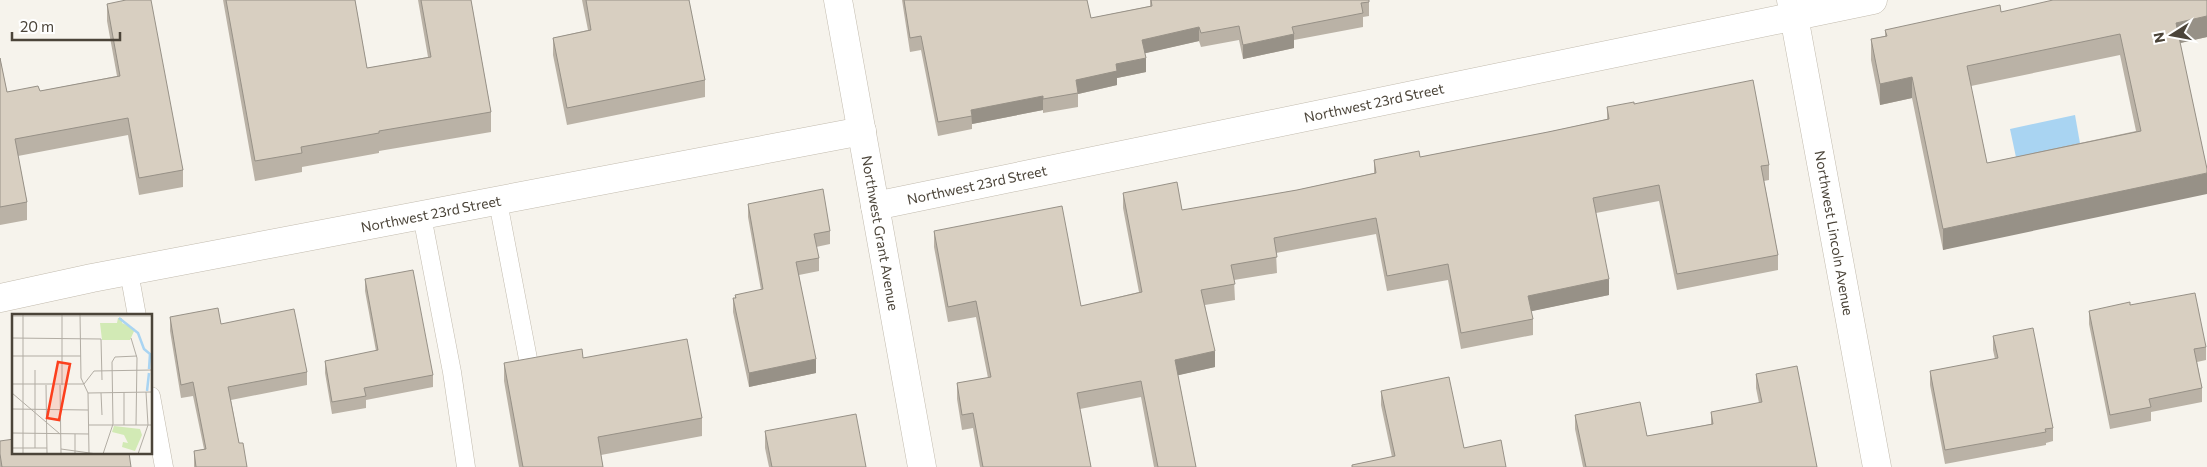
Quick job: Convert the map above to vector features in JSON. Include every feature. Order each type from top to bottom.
[{"type":"street","name":"Northwest Grant Avenue","points":[[838,0],[922,467]]},
{"type":"street","name":"Northwest 23rd Street","points":[[875,206],[1793,8],[1873,0]]},
{"type":"street","name":"Northwest Lincoln Avenue","points":[[1793,8],[1877,467]]},
{"type":"street","name":"Northwest 23rd Street","points":[[0,298],[862,131]]},
{"type":"lane","points":[[498,202],[529,364]]},
{"type":"lane","points":[[422,216],[452,372],[466,467]]},
{"type":"lane","points":[[129,272],[137,314]]},
{"type":"lane","points":[[152,401],[164,467]]},
{"type":"water","points":[[2075,115],[2081,149],[2017,162],[2010,129]]},
{"type":"building","points":[[126,0],[151,0],[183,170],[139,178],[128,118],[15,139],[27,202],[0,207],[0,58],[7,92],[38,86],[40,91],[120,76],[107,4]]},
{"type":"building","points":[[226,0],[355,0],[367,68],[431,57],[421,0],[471,0],[491,112],[379,131],[379,133],[301,147],[302,153],[255,161]]},
{"type":"building","points":[[586,0],[689,0],[705,80],[567,108],[553,38],[591,30]]},
{"type":"building","points":[[904,0],[1087,0],[1091,18],[1152,6],[1151,0],[1369,0],[1369,2],[1361,3],[1363,13],[1292,27],[1294,34],[1243,45],[1239,26],[1201,33],[1199,27],[1142,40],[1146,58],[1116,64],[1117,71],[1076,80],[1078,93],[1043,99],[1043,96],[971,110],[972,116],[938,122],[921,36],[910,38]]},
{"type":"building","points":[[2053,0],[2207,0],[2207,16],[2176,23],[2207,173],[1943,229],[1912,77],[1880,84],[1871,39],[1887,36],[1885,30],[2000,5],[2001,12]],"holes":[[[2120,34],[2141,131],[1987,163],[1967,66]]]},
{"type":"building","points":[[1753,80],[1769,165],[1761,166],[1778,255],[1677,274],[1659,185],[1593,198],[1609,279],[1528,296],[1533,319],[1461,333],[1448,264],[1387,276],[1376,218],[1274,238],[1277,257],[1231,265],[1235,284],[1201,290],[1215,351],[1175,360],[1196,467],[1158,467],[1141,381],[1077,393],[1091,467],[983,467],[973,413],[962,415],[957,383],[991,377],[976,301],[948,307],[934,231],[1062,206],[1081,306],[1142,292],[1123,193],[1177,182],[1182,210],[1297,190],[1376,173],[1374,160],[1419,151],[1420,157],[1548,132],[1609,119],[1607,107],[1634,102],[1634,104]]},
{"type":"building","points":[[823,189],[830,231],[814,234],[819,258],[796,262],[816,359],[749,373],[733,298],[736,298],[735,295],[763,289],[748,204]]},
{"type":"building","points":[[413,270],[433,375],[364,388],[366,396],[332,402],[325,361],[378,350],[365,279]]},
{"type":"building","points":[[2195,293],[2206,347],[2194,349],[2202,388],[2149,399],[2151,407],[2110,415],[2089,311],[2130,302],[2130,305]]},
{"type":"building","points":[[218,308],[221,324],[294,309],[307,372],[228,387],[239,443],[243,443],[247,467],[196,467],[194,451],[206,449],[193,382],[181,385],[170,317]]},
{"type":"building","points":[[2033,328],[2053,428],[2045,429],[2046,432],[1945,450],[1930,371],[1998,358],[1993,336]]},
{"type":"building","points":[[687,339],[702,418],[598,437],[603,467],[523,467],[504,363],[582,349],[583,358]]},
{"type":"building","points":[[1797,366],[1817,467],[1586,467],[1575,415],[1640,402],[1647,436],[1713,424],[1711,412],[1762,402],[1756,374]]},
{"type":"building","points":[[1449,377],[1464,448],[1501,440],[1506,467],[1352,467],[1352,465],[1395,456],[1381,391]]},
{"type":"building","points":[[856,414],[866,467],[772,467],[765,431]]},
{"type":"building","points":[[12,439],[12,454],[129,454],[131,467],[2,467],[0,441]]}]
